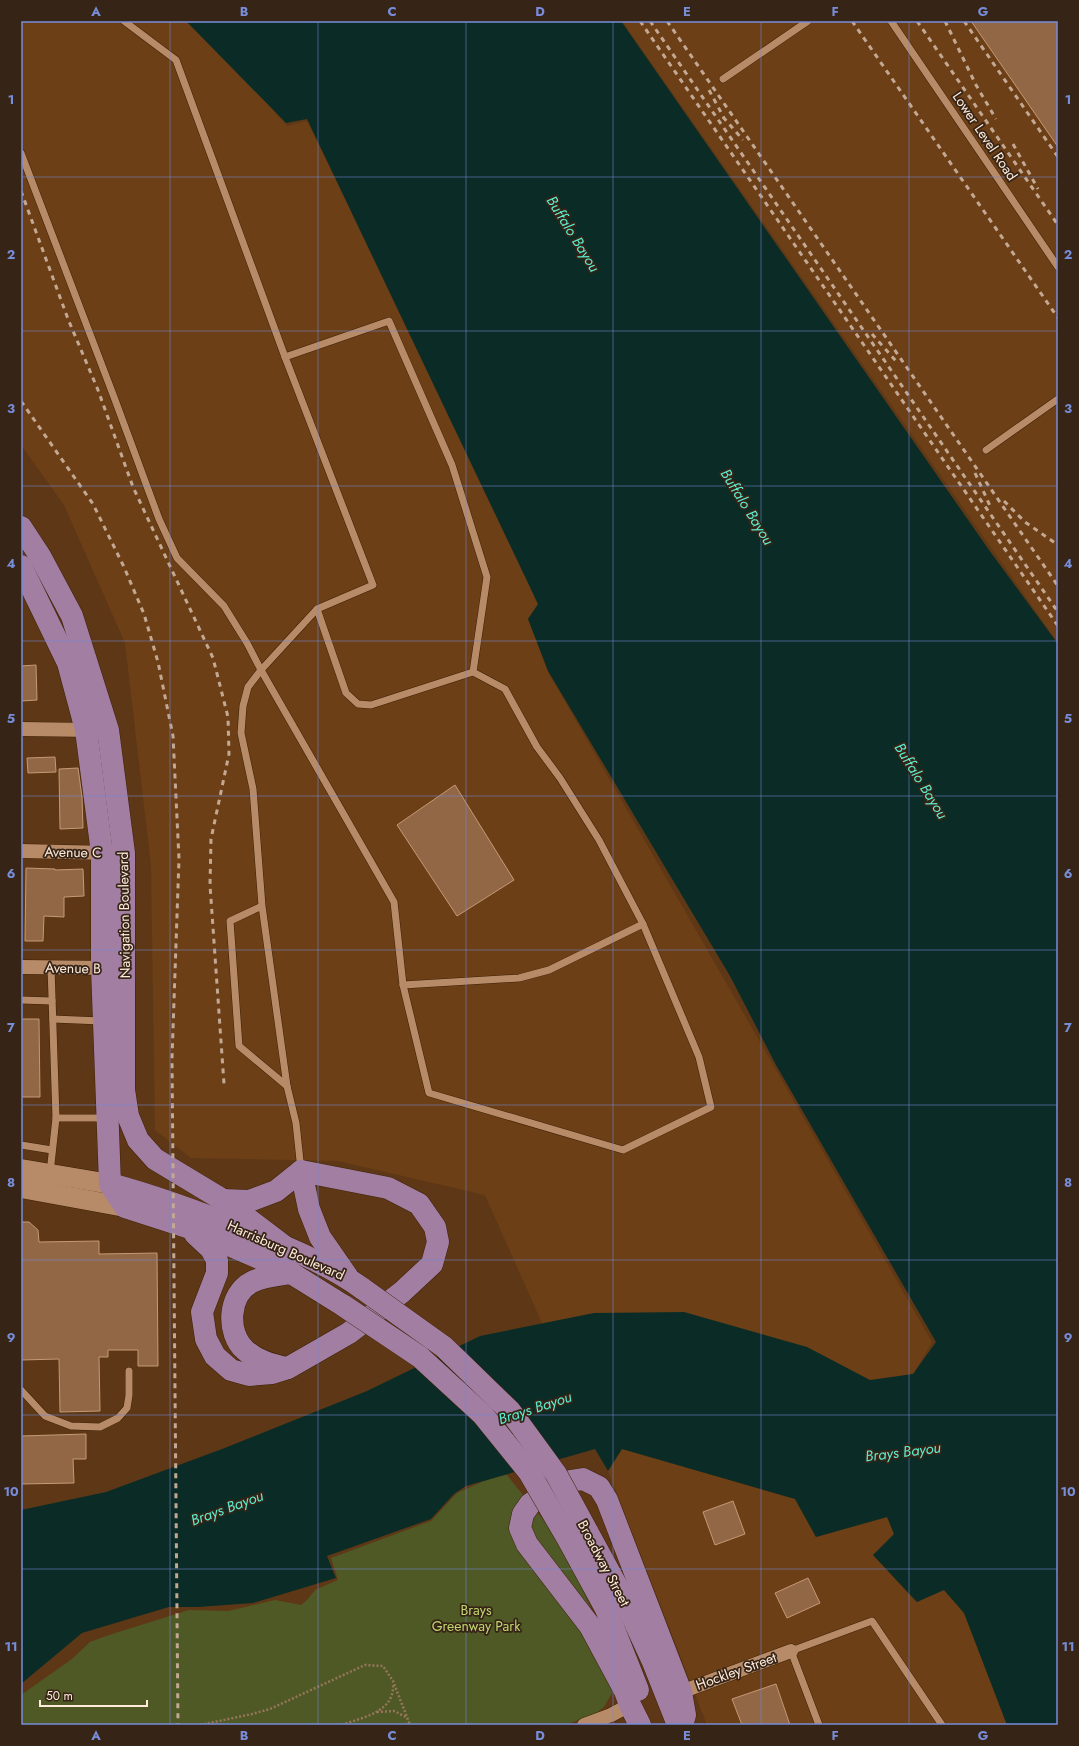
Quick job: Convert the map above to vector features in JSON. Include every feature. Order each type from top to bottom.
[{"type":"main road","name":"Navigation Boulevard","points":[[21,527],[31,557],[72,616],[124,853],[124,1090],[128,1116],[138,1140],[155,1159],[223,1200],[284,1246]]},
{"type":"main road","name":"Navigation Boulevard","points":[[21,566],[68,663],[97,730],[102,853],[102,968],[110,1184]]},
{"type":"main road","name":"Harrisburg Boulevard","points":[[21,1169],[110,1184],[155,1196],[284,1246],[356,1284],[444,1347],[510,1411]]},
{"type":"main road","points":[[301,1171],[309,1209],[320,1237],[356,1284]]},
{"type":"main road","points":[[187,1227],[211,1249],[217,1260],[217,1273],[202,1312],[206,1339],[215,1356],[231,1370],[249,1375],[272,1373],[288,1368],[348,1333],[402,1292],[432,1264],[438,1242],[435,1227],[419,1204],[388,1188],[301,1171],[276,1191],[250,1202],[223,1200]]},
{"type":"main road","points":[[110,1184],[125,1207]]},
{"type":"main road","name":"Harrisburg Boulevard","points":[[21,1188],[125,1207],[187,1227],[291,1273],[344,1306],[420,1357],[483,1415]]},
{"type":"main road","points":[[288,1368],[265,1363],[245,1350],[233,1334],[233,1309],[239,1292],[252,1282],[291,1273]]},
{"type":"main road","name":"Broadway Street","points":[[510,1411],[556,1474],[650,1725]]},
{"type":"main road","name":"Broadway Street","points":[[483,1415],[529,1472],[624,1599],[653,1662],[678,1725]]},
{"type":"main road","points":[[640,1725],[630,1706],[625,1691],[590,1626],[526,1544],[520,1528],[523,1514],[530,1504],[549,1491],[570,1481],[582,1479],[599,1487],[607,1500],[682,1692],[685,1715],[682,1725]]},
{"type":"street","points":[[21,729],[97,730]]},
{"type":"street","name":"Avenue C","points":[[21,851],[124,853]]},
{"type":"street","name":"Avenue B","points":[[21,967],[124,968]]},
{"type":"street","name":"Hockley Street","points":[[682,1692],[791,1651]]},
{"type":"street","points":[[584,1725],[630,1706]]},
{"type":"lane","points":[[124,21],[176,60],[285,357],[373,584],[317,609],[261,670],[248,688],[243,706],[241,733],[253,789],[262,906],[287,1086],[296,1123],[301,1171]]},
{"type":"lane","points":[[723,79],[808,21]]},
{"type":"lane","name":"Lower Level Road","points":[[891,21],[1058,267]]},
{"type":"lane","points":[[21,153],[162,526],[177,558],[224,606],[248,643],[261,670],[394,902],[403,985],[429,1093],[623,1150],[711,1107],[699,1057],[643,924],[599,840],[560,778],[537,747],[505,689],[473,672],[371,705],[358,704],[346,693],[317,609]]},
{"type":"lane","points":[[285,357],[389,321],[452,465],[487,577],[473,672]]},
{"type":"lane","points":[[986,450],[1058,399]]},
{"type":"lane","points":[[262,906],[230,921],[239,1046],[287,1086]]},
{"type":"lane","points":[[403,985],[519,978],[549,970],[643,924]]},
{"type":"lane","points":[[50,1173],[56,1118],[51,967]]},
{"type":"lane","points":[[21,1000],[52,1001]]},
{"type":"lane","points":[[53,1019],[104,1021]]},
{"type":"lane","points":[[56,1118],[107,1118]]},
{"type":"lane","points":[[21,1145],[52,1150]]},
{"type":"lane","points":[[21,1390],[45,1416],[71,1426],[100,1427],[118,1418],[127,1408],[129,1395],[129,1372]]},
{"type":"lane","points":[[819,1725],[791,1651],[872,1621],[942,1725]]},
{"type":"path","points":[[200,1725],[270,1709],[365,1665],[383,1666],[393,1681],[410,1725]]},
{"type":"path","points":[[376,1712],[388,1703],[394,1693],[393,1681]]},
{"type":"path","points":[[342,1725],[376,1712],[394,1710],[407,1717]]},
{"type":"shaded area","points":[[21,21],[188,21],[240,71],[287,126],[307,121],[494,498],[539,608],[528,618],[548,672],[932,1342],[914,1373],[867,1387],[546,1332],[485,1195],[338,1161],[191,1158],[155,1130],[151,865],[125,643],[64,505],[21,445]]},
{"type":"shaded area","points":[[622,21],[1058,21],[1058,643]]},
{"type":"shaded area","points":[[622,1449],[795,1499],[816,1537],[888,1517],[894,1534],[873,1555],[916,1602],[944,1590],[964,1613],[1007,1725],[707,1725],[608,1471]]},
{"type":"green space","name":"Brays Greenway Park","points":[[506,1474],[545,1522],[575,1573],[602,1632],[613,1664],[612,1693],[604,1707],[595,1714],[565,1725],[21,1725],[21,1695],[72,1659],[90,1642],[189,1610],[228,1611],[275,1600],[301,1605],[315,1590],[338,1580],[331,1558],[431,1521],[457,1493],[484,1481]]},
{"type":"water","points":[[186,21],[621,21],[989,550],[1058,644],[1058,1725],[1007,1725],[964,1613],[944,1590],[917,1602],[873,1555],[894,1534],[887,1517],[816,1537],[795,1499],[622,1449],[608,1471],[595,1449],[466,1486],[454,1494],[431,1519],[327,1556],[336,1578],[253,1603],[199,1607],[169,1607],[82,1633],[21,1684],[21,1510],[106,1492],[222,1449],[367,1391],[480,1336],[594,1313],[684,1312],[807,1347],[870,1380],[913,1374],[936,1342],[776,1065],[730,976],[548,671],[528,619],[538,604],[307,119],[286,123]]},
{"type":"building","points":[[971,21],[1058,21],[1058,147]]},
{"type":"building","points":[[36,665],[37,700],[21,701],[21,666]]},
{"type":"building","points":[[55,757],[56,772],[28,773],[27,758]]},
{"type":"building","points":[[78,768],[82,797],[83,828],[60,829],[59,769]]},
{"type":"building","points":[[455,785],[514,880],[457,916],[397,825]]},
{"type":"building","points":[[26,868],[55,870],[83,869],[84,896],[64,897],[64,917],[44,916],[43,941],[25,941]]},
{"type":"building","points":[[21,1019],[39,1019],[40,1097],[21,1097]]},
{"type":"building","points":[[21,1222],[29,1222],[38,1230],[39,1242],[99,1241],[99,1254],[157,1253],[158,1366],[138,1366],[138,1350],[108,1350],[108,1357],[99,1357],[100,1411],[60,1412],[59,1359],[21,1360]]},
{"type":"building","points":[[86,1434],[86,1459],[73,1459],[74,1483],[21,1484],[21,1436]]},
{"type":"building","points":[[733,1501],[745,1534],[715,1545],[703,1512]]},
{"type":"building","points":[[808,1578],[820,1603],[787,1618],[775,1593]]},
{"type":"building","points":[[776,1684],[790,1725],[742,1725],[732,1699]]},
{"type":"railway","points":[[640,21],[1058,626]]},
{"type":"railway","points":[[650,21],[1058,612]]},
{"type":"railway","points":[[667,21],[1058,586]]},
{"type":"railway","points":[[852,21],[1058,318]]},
{"type":"railway","points":[[917,21],[1058,225]]},
{"type":"railway","points":[[945,21],[976,85],[996,119]]},
{"type":"railway","points":[[964,21],[1058,157]]},
{"type":"railway","points":[[709,90],[724,118]]},
{"type":"railway","points":[[723,117],[743,140]]},
{"type":"railway","points":[[1013,144],[1038,189]]},
{"type":"railway","points":[[21,191],[68,319],[98,390],[133,487],[213,658],[228,717],[229,754],[211,839],[210,885],[224,1084]]},
{"type":"railway","points":[[872,334],[896,361]]},
{"type":"railway","points":[[21,401],[93,504],[124,567],[144,614],[158,662],[173,736],[179,859],[172,1058],[178,1725]]},
{"type":"railway","points":[[975,473],[991,508]]},
{"type":"railway","points":[[1004,501],[1025,522],[1058,545]]},
{"type":"water label","name":"Buffalo Bayou","points":[[573,234]]},
{"type":"water label","name":"Buffalo Bayou","points":[[747,507]]},
{"type":"water label","name":"Buffalo Bayou","points":[[921,781]]},
{"type":"water label","name":"Brays Bayou","points":[[535,1408]]},
{"type":"water label","name":"Brays Bayou","points":[[903,1452]]},
{"type":"water label","name":"Brays Bayou","points":[[227,1508]]}]
